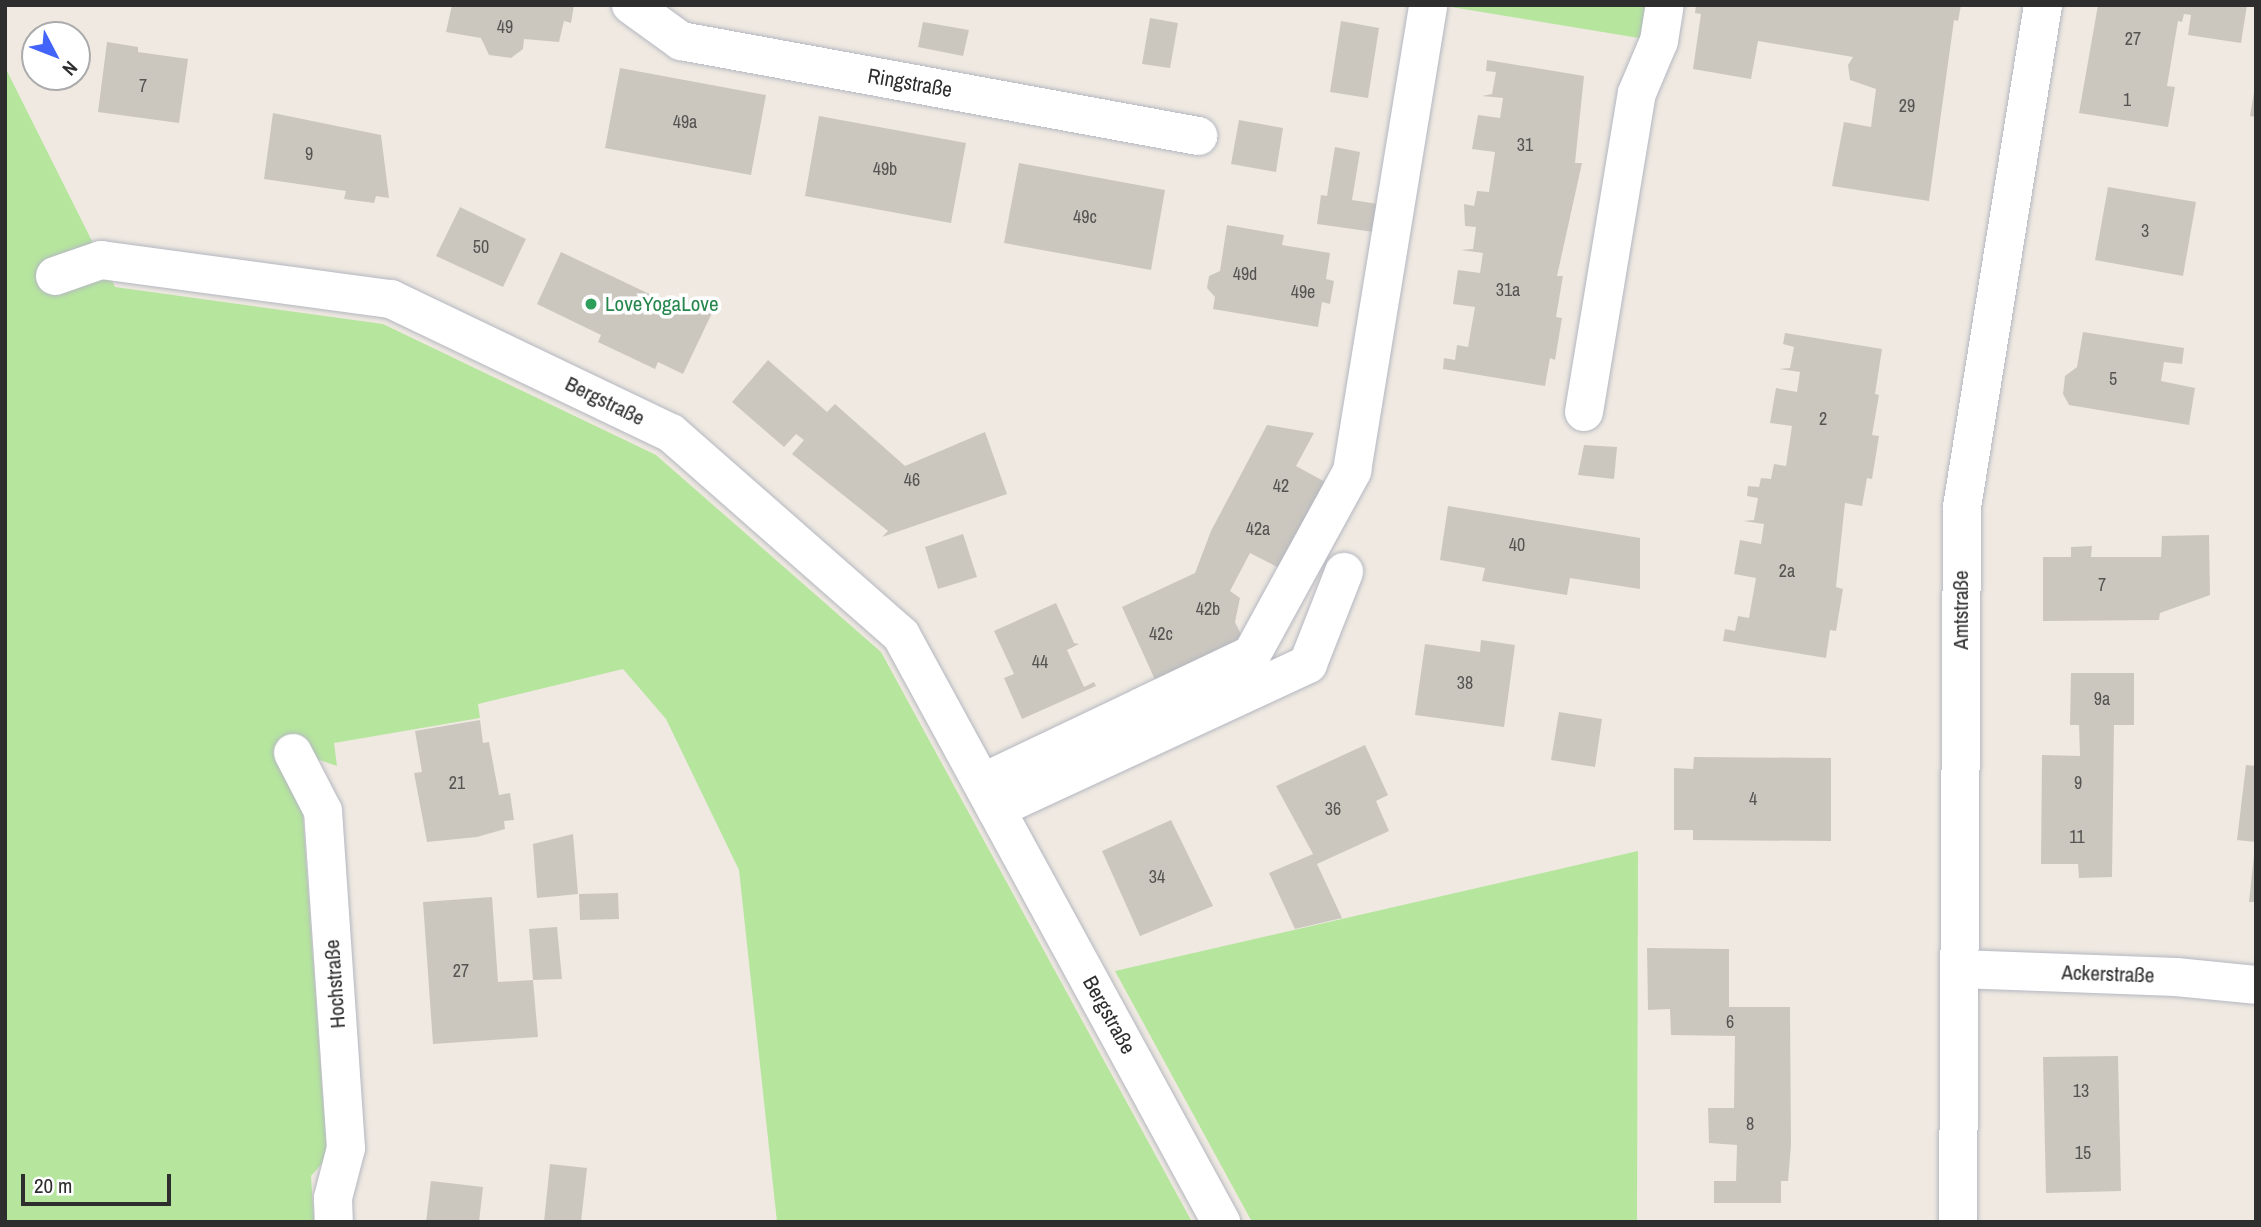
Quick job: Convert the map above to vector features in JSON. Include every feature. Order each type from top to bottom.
[{"type":"street","name":"Ringstraße","points":[[631,5],[681,41],[1198,136]]},
{"type":"street","points":[[989,796],[1252,653],[1352,471],[1428,5]]},
{"type":"street","points":[[1584,411],[1637,93],[1659,41],[1665,5]]},
{"type":"street","name":"Amtstraße","points":[[1958,1222],[1962,507],[2043,5]]},
{"type":"street","name":"Bergstraße","points":[[55,276],[101,260],[391,299],[671,433],[901,635],[1221,1222]]},
{"type":"street","points":[[989,796],[1308,664],[1344,572]]},
{"type":"street","name":"Hochstraße","points":[[293,753],[323,811],[346,1148],[333,1198],[334,1222]]},
{"type":"street","name":"Ackerstraße","points":[[1959,969],[2176,977],[2256,985]]},
{"type":"green space","points":[[1439,5],[1650,5],[1645,39]]},
{"type":"green space","points":[[5,67],[115,287],[383,324],[656,455],[881,652],[1192,1222],[777,1222],[739,870],[666,719],[623,669],[478,704],[480,718],[334,743],[337,766],[308,756],[303,816],[327,1158],[311,1176],[314,1222],[5,1222]]},
{"type":"green space","points":[[1638,851],[1637,1222],[1252,1222],[1115,971]]},
{"type":"building","points":[[452,5],[574,5],[571,23],[564,21],[559,42],[524,39],[523,49],[511,58],[489,55],[481,38],[446,32]]},
{"type":"building","points":[[1696,5],[1961,5],[1958,21],[1954,20],[1929,201],[1832,186],[1844,122],[1871,127],[1876,89],[1850,80],[1848,65],[1853,57],[1758,41],[1751,79],[1693,69],[1701,14],[1695,13]]},
{"type":"building","points":[[2098,5],[2247,5],[2241,43],[2188,35],[2191,15],[2184,14],[2182,22],[2178,21],[2167,86],[2175,87],[2168,127],[2079,113]]},
{"type":"building","points":[[1150,18],[1178,23],[1170,68],[1142,64]]},
{"type":"building","points":[[1341,21],[1379,28],[1368,98],[1330,92]]},
{"type":"building","points":[[923,22],[969,30],[963,56],[918,47]]},
{"type":"building","points":[[107,42],[138,47],[138,52],[188,59],[179,123],[98,112]]},
{"type":"building","points":[[1487,60],[1584,76],[1575,163],[1582,163],[1557,276],[1563,276],[1556,317],[1562,318],[1555,360],[1550,358],[1545,386],[1443,369],[1444,358],[1455,360],[1457,345],[1468,347],[1475,307],[1453,304],[1458,270],[1480,273],[1483,253],[1461,250],[1473,249],[1476,227],[1465,226],[1464,204],[1474,206],[1477,191],[1489,192],[1495,152],[1472,149],[1478,115],[1500,118],[1503,98],[1482,96],[1492,94],[1496,72],[1486,71]]},
{"type":"building","points":[[620,68],[766,95],[751,175],[605,148]]},
{"type":"building","points":[[2256,92],[2256,117],[2250,116]]},
{"type":"building","points":[[273,113],[381,135],[389,198],[376,196],[374,203],[344,199],[346,191],[264,179]]},
{"type":"building","points":[[819,116],[966,143],[951,223],[805,196]]},
{"type":"building","points":[[1239,120],[1283,128],[1276,172],[1231,164]]},
{"type":"building","points":[[1335,147],[1360,152],[1352,200],[1378,204],[1374,232],[1317,224],[1321,195],[1327,196]]},
{"type":"building","points":[[1019,163],[1165,190],[1151,270],[1004,243]]},
{"type":"building","points":[[2108,187],[2196,202],[2183,276],[2095,260]]},
{"type":"building","points":[[460,207],[526,239],[503,287],[436,256]]},
{"type":"building","points":[[1227,225],[1284,235],[1282,245],[1330,253],[1326,279],[1334,281],[1330,304],[1322,302],[1318,327],[1213,309],[1215,297],[1207,288],[1209,276],[1220,271]]},
{"type":"building","points":[[561,252],[679,308],[684,299],[712,313],[683,374],[658,362],[655,369],[598,342],[601,335],[537,304]]},
{"type":"building","points":[[2083,332],[2184,348],[2182,364],[2164,362],[2161,381],[2195,388],[2189,425],[2069,405],[2063,394],[2065,376],[2077,367]]},
{"type":"building","points":[[1785,333],[1882,349],[1875,394],[1879,395],[1872,435],[1879,436],[1872,479],[1867,478],[1862,506],[1845,503],[1836,587],[1843,589],[1836,631],[1830,630],[1826,658],[1723,641],[1725,629],[1735,631],[1738,616],[1749,618],[1756,578],[1734,574],[1740,540],[1761,544],[1764,524],[1743,521],[1754,520],[1758,498],[1747,496],[1748,486],[1759,487],[1761,478],[1771,479],[1774,464],[1786,466],[1792,426],[1770,423],[1776,388],[1797,392],[1800,372],[1779,369],[1790,368],[1794,347],[1783,344]]},
{"type":"building","points":[[768,360],[827,412],[835,404],[905,466],[985,432],[1007,494],[882,537],[888,531],[792,454],[804,440],[796,434],[784,447],[732,402]]},
{"type":"building","points":[[1267,425],[1314,433],[1296,466],[1329,484],[1283,570],[1250,553],[1230,591],[1240,598],[1235,622],[1244,641],[1156,682],[1122,607],[1195,573],[1211,531]]},
{"type":"building","points":[[1584,445],[1617,447],[1614,479],[1578,475]]},
{"type":"building","points":[[1448,506],[1640,538],[1640,589],[1570,578],[1567,595],[1482,581],[1485,568],[1440,560]]},
{"type":"building","points":[[963,534],[977,577],[938,589],[925,547]]},
{"type":"building","points":[[2209,535],[2210,595],[2160,613],[2159,620],[2043,621],[2043,557],[2071,557],[2071,547],[2092,546],[2091,557],[2161,557],[2162,536]]},
{"type":"building","points":[[1056,603],[1074,643],[1079,644],[1067,650],[1084,687],[1094,682],[1096,686],[1022,719],[1004,678],[1014,674],[994,631]]},
{"type":"building","points":[[1481,640],[1515,645],[1504,727],[1415,715],[1425,644],[1480,652]]},
{"type":"building","points":[[2071,673],[2134,673],[2134,725],[2114,725],[2112,877],[2079,878],[2078,864],[2041,864],[2042,755],[2080,756],[2079,725],[2070,725]]},
{"type":"building","points":[[1559,712],[1602,719],[1595,767],[1551,760]]},
{"type":"building","points":[[480,720],[483,743],[489,742],[499,795],[510,793],[514,820],[504,821],[505,829],[477,837],[427,842],[414,773],[422,772],[415,731]]},
{"type":"building","points":[[1365,745],[1388,795],[1376,801],[1389,831],[1317,864],[1342,918],[1295,929],[1269,873],[1313,854],[1276,786]]},
{"type":"building","points":[[1694,757],[1831,758],[1831,841],[1693,840],[1693,830],[1674,830],[1674,768],[1693,769]]},
{"type":"building","points":[[2246,765],[2256,766],[2256,842],[2237,840]]},
{"type":"building","points":[[1171,820],[1213,906],[1140,936],[1102,851]]},
{"type":"building","points":[[573,834],[578,894],[537,898],[533,844]]},
{"type":"building","points":[[2254,855],[2256,902],[2249,902]]},
{"type":"building","points":[[618,893],[619,919],[580,920],[579,894]]},
{"type":"building","points":[[492,897],[498,982],[533,980],[538,1037],[433,1044],[423,902]]},
{"type":"building","points":[[557,927],[562,979],[533,980],[529,929]]},
{"type":"building","points":[[1647,948],[1729,949],[1729,1007],[1790,1007],[1791,1145],[1788,1181],[1781,1181],[1781,1203],[1714,1203],[1714,1181],[1736,1181],[1737,1145],[1709,1143],[1708,1108],[1734,1108],[1735,1036],[1671,1035],[1670,1009],[1648,1010]]},
{"type":"building","points":[[2118,1056],[2121,1191],[2046,1193],[2043,1057]]},
{"type":"building","points":[[550,1164],[587,1168],[581,1222],[544,1222]]},
{"type":"building","points":[[431,1181],[483,1187],[479,1222],[426,1222]]},
{"type":"place","name":"LoveYogaLove","points":[[591,304]]}]
